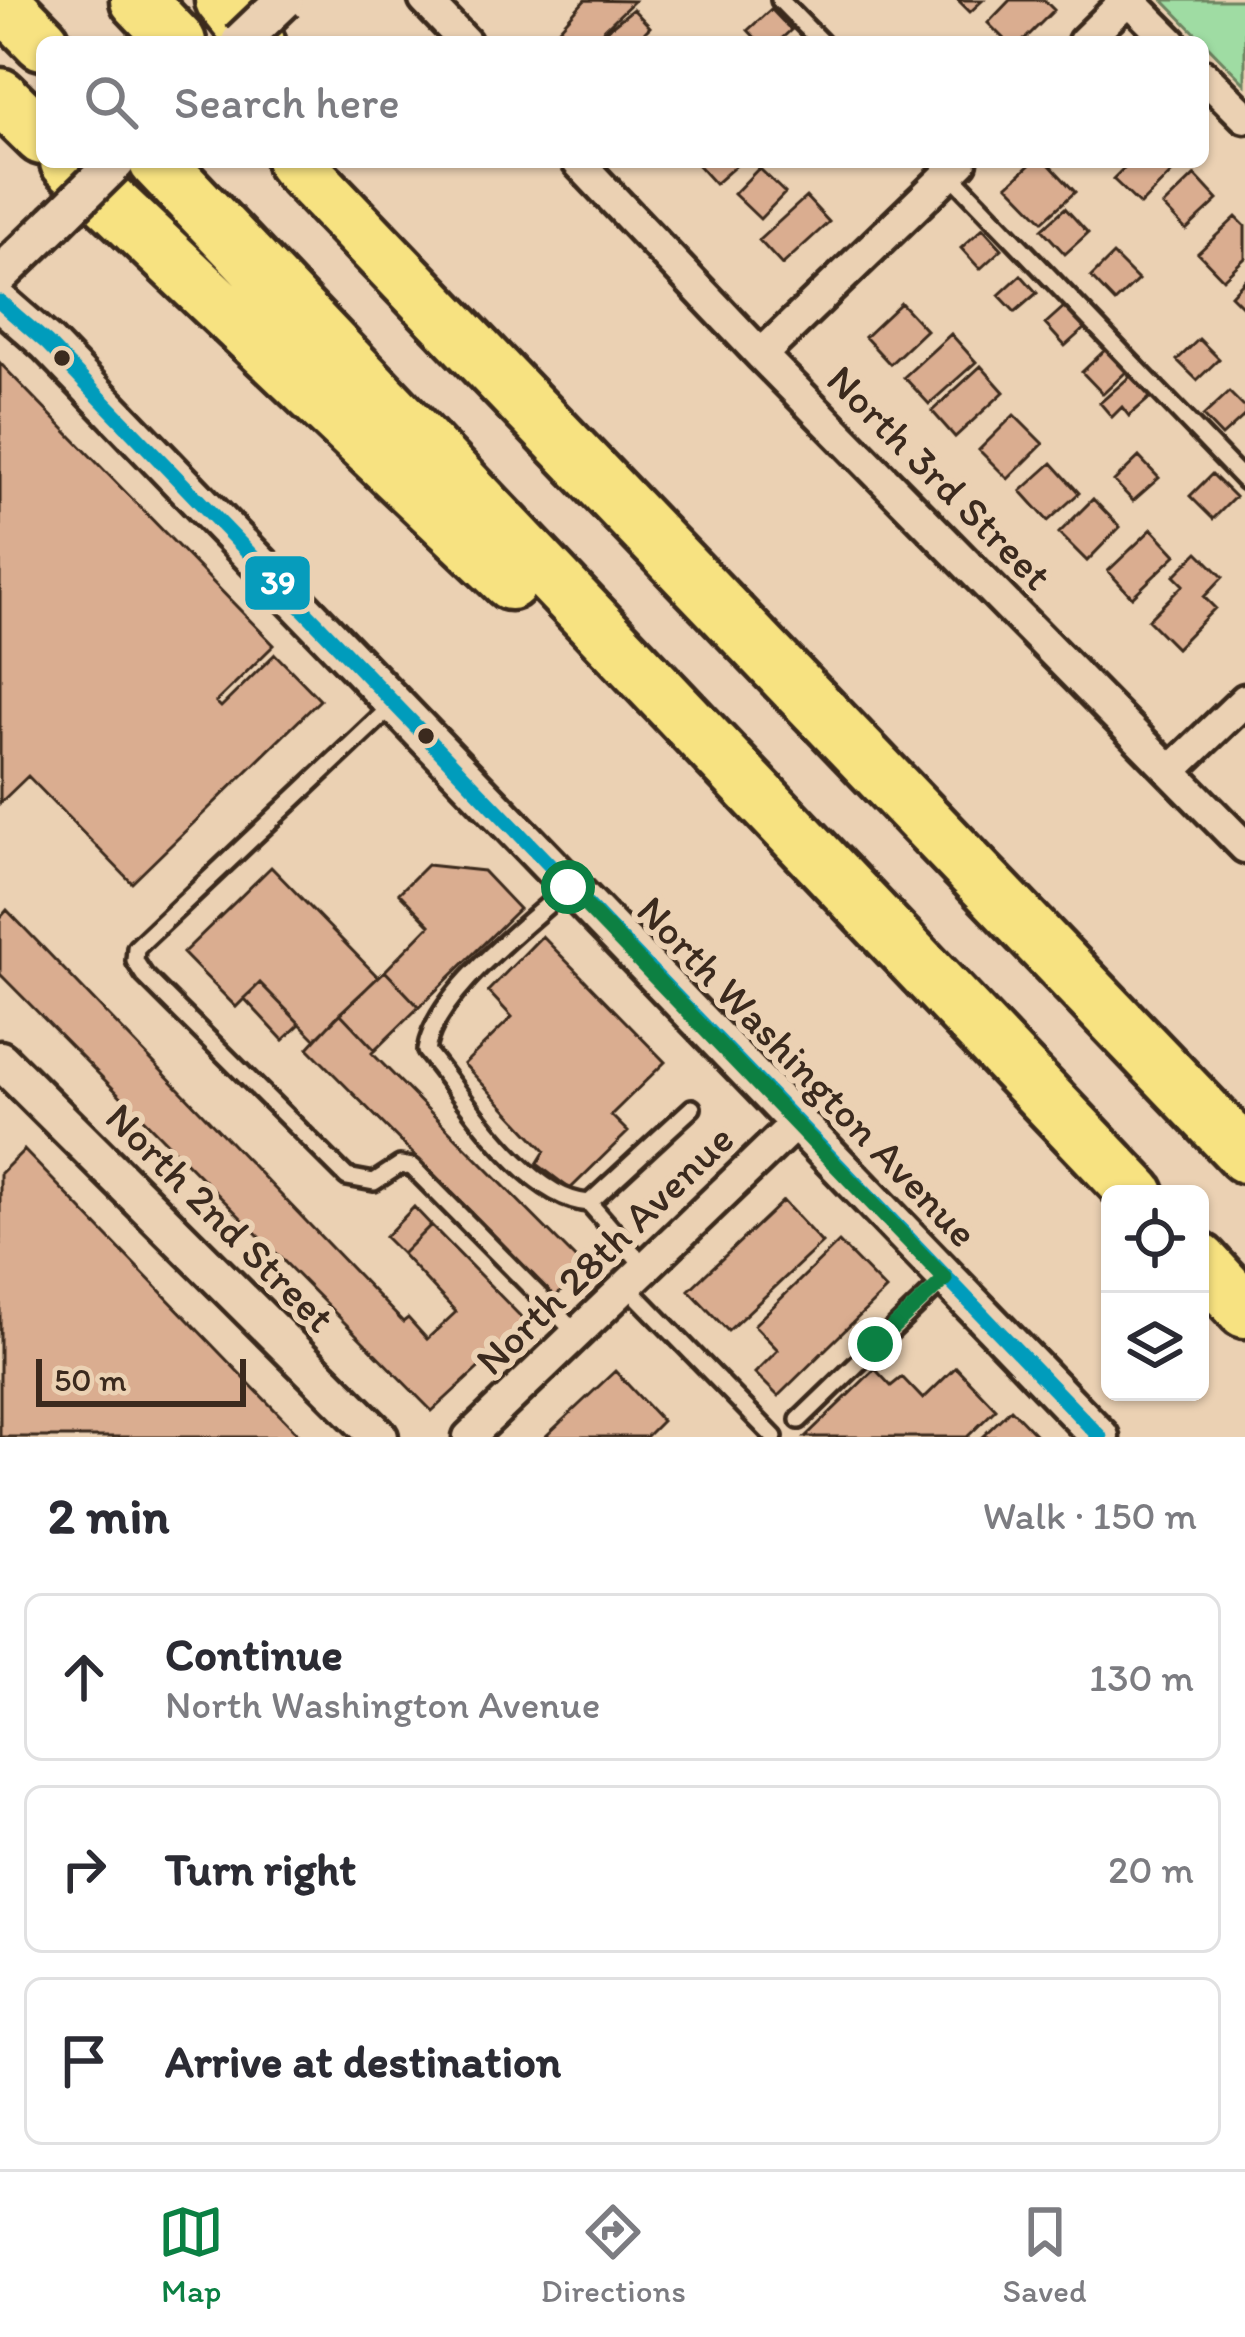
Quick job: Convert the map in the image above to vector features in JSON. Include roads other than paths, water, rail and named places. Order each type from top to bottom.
[{"type":"highway","points":[[1,0],[36,37]]},
{"type":"highway","points":[[138,0],[172,36]]},
{"type":"highway","points":[[223,0],[252,36]]},
{"type":"highway","points":[[0,96],[36,131]]},
{"type":"highway","points":[[74,168],[986,1033]]},
{"type":"highway","points":[[163,168],[1130,1185]]},
{"type":"highway","points":[[300,168],[1245,1155]]},
{"type":"highway","points":[[344,168],[428,301]]},
{"type":"highway","points":[[1209,1272],[1245,1310]]},
{"type":"street","points":[[246,36],[284,0]]},
{"type":"street","points":[[425,0],[459,36]]},
{"type":"street","points":[[1090,36],[1128,0],[1165,36]]},
{"type":"street","points":[[1209,81],[1245,117]]},
{"type":"street","points":[[0,274],[110,168]]},
{"type":"street","name":"North 3rd Street","points":[[584,168],[1245,848]]},
{"type":"street","points":[[761,355],[948,168]]},
{"type":"street","name":"North Washington Avenue","points":[[0,302],[47,343],[1100,1437]]},
{"type":"street","points":[[1171,771],[1245,700]]},
{"type":"street","name":"North 2nd Street","points":[[1,1063],[379,1437]]},
{"type":"street","name":"North 28th Avenue","points":[[470,1437],[797,1122]]},
{"type":"lane","points":[[780,0],[815,36]]},
{"type":"lane","points":[[952,168],[1245,481]]},
{"type":"lane","points":[[394,703],[136,948],[135,961],[347,1177],[374,1182],[400,1165],[412,1167],[577,1333]]},
{"type":"lane","points":[[568,887],[456,992],[429,1031],[426,1051],[510,1154],[566,1202],[589,1203],[692,1108]]},
{"type":"lane","points":[[589,1203],[635,1276],[774,1437]]},
{"type":"lane","points":[[799,1420],[945,1279]]}]
